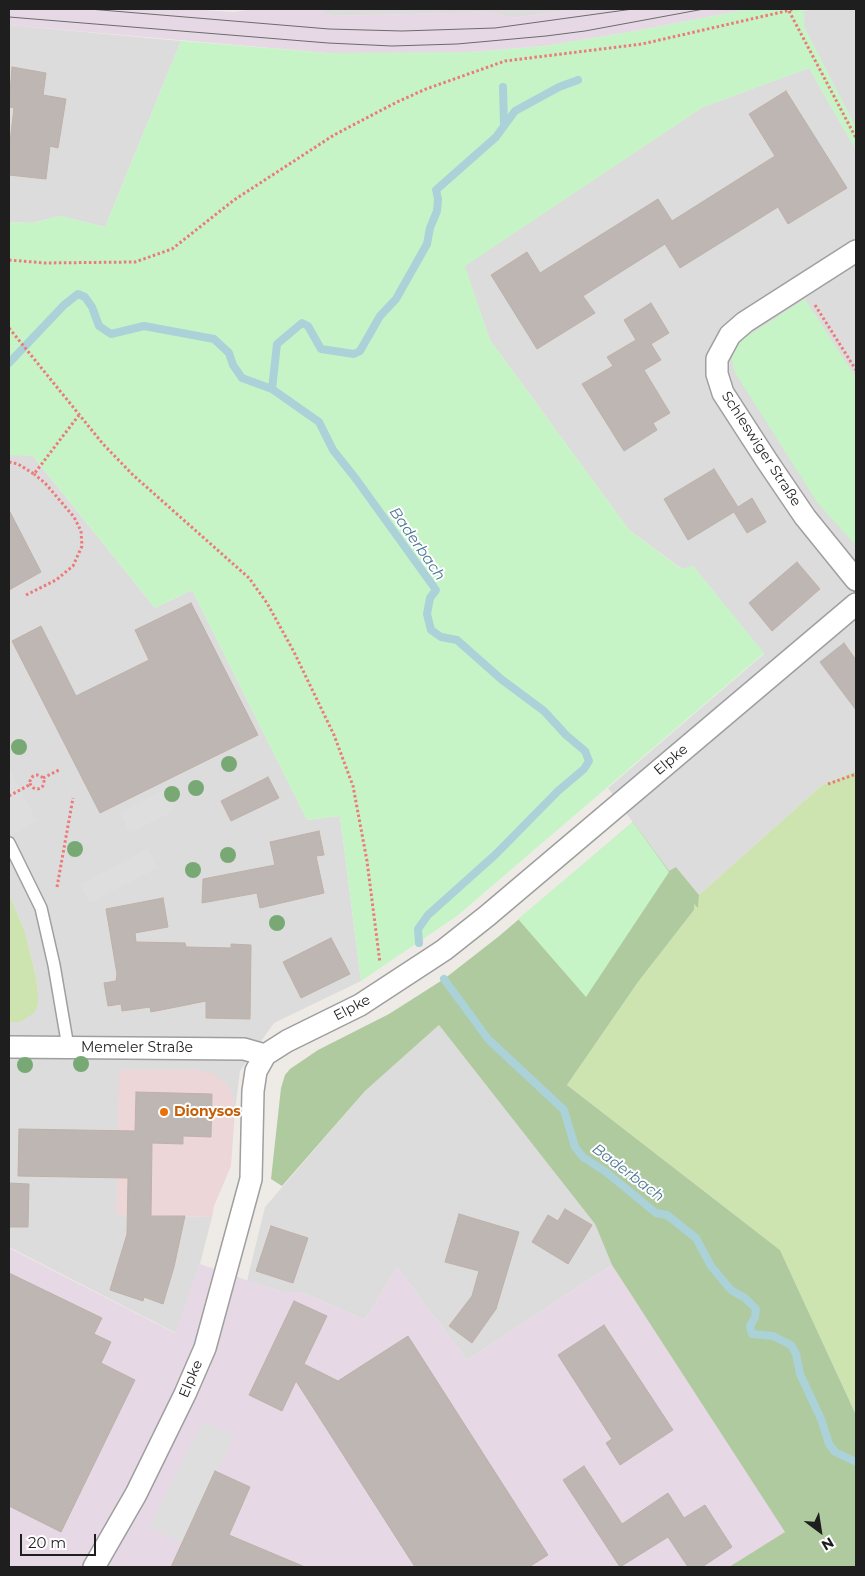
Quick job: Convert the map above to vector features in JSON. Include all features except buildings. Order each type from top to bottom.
[{"type":"street","name":"Schleswiger Straße","points":[[856,251],[745,322],[730,334],[718,359],[717,374],[723,393],[767,462],[805,517],[856,580]]},
{"type":"street","name":"Elpke","points":[[94,1567],[136,1494],[185,1394],[205,1348],[252,1179],[252,1091],[256,1071],[265,1055],[286,1041],[360,1005],[444,950],[487,916],[856,604]]},
{"type":"street","name":"Memeler Straße","points":[[9,1047],[244,1049],[265,1055]]},
{"type":"lane","points":[[9,843],[37,897],[43,915],[68,1047]]},
{"type":"path","points":[[9,260],[45,263],[135,262],[172,249],[234,200],[334,135],[426,89],[505,61],[642,44],[795,9]]},
{"type":"path","points":[[789,10],[856,138]]},
{"type":"path","points":[[802,286],[856,370]]},
{"type":"path","points":[[9,328],[79,415],[134,475],[249,578],[267,603],[294,652],[334,735],[353,786],[367,861],[383,991]]},
{"type":"path","points":[[34,474],[79,415]]},
{"type":"path","points":[[9,462],[18,464],[34,474],[50,488],[74,517],[81,531],[82,546],[73,566],[56,580],[26,595]]},
{"type":"path","points":[[9,796],[31,784],[31,780],[35,775],[43,778],[59,770]]},
{"type":"path","points":[[828,784],[856,774]]},
{"type":"path","points":[[31,784],[36,788],[40,788],[44,783],[43,778]]},
{"type":"path","points":[[57,887],[73,798]]},
{"type":"shaded area","points":[[9,9],[189,9],[234,12],[254,9],[319,9],[331,16],[494,12],[511,18],[580,9],[749,9],[544,46],[472,52],[402,54],[328,53],[9,25]]},
{"type":"shaded area","points":[[319,9],[580,9],[510,18],[494,12],[331,16]]},
{"type":"shaded area","points":[[856,9],[856,128],[804,27],[803,11]]},
{"type":"shaded area","points":[[9,25],[181,41],[105,227],[60,216],[32,223],[9,222]]},
{"type":"shaded area","points":[[809,68],[856,150],[856,771],[822,785],[699,895],[676,867],[669,872],[608,788],[764,654],[693,566],[682,569],[629,530],[490,340],[464,266],[703,107]]},
{"type":"shaded area","points":[[9,455],[32,455],[155,608],[192,590],[307,820],[340,816],[361,981],[274,1023],[240,1071],[235,1111],[233,1096],[151,1216],[212,1217],[200,1264],[176,1333],[9,1247],[9,1022],[20,1022],[38,1004],[38,995],[36,977],[25,932],[9,894]]},
{"type":"shaded area","points":[[9,767],[37,821],[9,836]]},
{"type":"shaded area","points":[[164,790],[175,810],[130,833],[120,813]]},
{"type":"shaded area","points":[[147,849],[157,868],[89,903],[80,884]]},
{"type":"shaded area","points":[[439,1025],[595,1224],[612,1265],[467,1360],[397,1267],[365,1320],[302,1292],[282,1292],[247,1281],[265,1207],[365,1091]]},
{"type":"shaded area","points":[[119,1070],[199,1070],[214,1074],[226,1083],[233,1096],[235,1111],[231,1166],[214,1206],[212,1217],[116,1215]]},
{"type":"shaded area","points":[[9,1248],[175,1333],[200,1264],[281,1292],[302,1292],[365,1320],[397,1267],[467,1360],[612,1265],[786,1532],[729,1567],[9,1567]]},
{"type":"shaded area","points":[[203,1422],[235,1436],[182,1543],[149,1527]]},
{"type":"green space","points":[[749,9],[817,9],[803,11],[804,27],[856,128],[856,150],[809,68],[703,107],[465,266],[490,340],[629,530],[681,569],[693,566],[764,653],[457,916],[361,981],[340,816],[307,820],[192,590],[155,608],[33,456],[9,455],[9,222],[33,223],[60,216],[105,227],[181,41],[328,53],[472,52],[544,46]]},
{"type":"green space","points":[[805,299],[856,378],[856,546],[817,502],[734,371],[732,359],[735,349],[743,339]]},
{"type":"green space","points":[[856,771],[856,1415],[780,1250],[567,1085],[638,982],[694,910],[694,904],[698,907],[699,895],[822,785]]},
{"type":"green space","points":[[633,822],[669,871],[676,867],[699,895],[698,908],[694,904],[694,910],[638,982],[567,1085],[780,1250],[856,1415],[856,1567],[729,1567],[785,1532],[612,1265],[595,1224],[439,1025],[365,1091],[282,1186],[271,1179],[281,1088],[285,1075],[290,1069],[318,1050],[389,1014],[444,979],[498,937]]},
{"type":"green space","points":[[633,822],[669,872],[586,997],[518,919]]},
{"type":"green space","points":[[9,894],[25,932],[36,977],[38,995],[38,1004],[34,1013],[20,1022],[9,1022]]},
{"type":"waterway","points":[[272,389],[277,344],[302,323],[308,326],[321,349],[354,354],[360,351],[380,316],[396,299],[427,244],[430,228],[437,211],[438,199],[436,190],[496,137],[515,111],[559,87],[578,80]]},
{"type":"waterway","points":[[503,87],[504,125]]},
{"type":"waterway","name":"Baderbach","points":[[9,363],[64,305],[78,294],[85,297],[92,307],[99,326],[111,334],[144,326],[214,339],[229,353],[233,365],[242,378],[272,389],[319,422],[333,450],[436,590],[430,598],[427,614],[431,630],[441,637],[457,640],[501,679],[544,711],[566,735],[585,751],[589,761],[584,769],[558,791],[496,854],[428,915],[418,929],[419,943]]},
{"type":"waterway","name":"Baderbach","points":[[444,979],[488,1039],[564,1110],[575,1147],[583,1157],[606,1172],[656,1213],[667,1215],[696,1238],[711,1266],[731,1290],[745,1298],[756,1309],[755,1317],[750,1326],[752,1334],[773,1336],[791,1345],[796,1354],[800,1374],[821,1419],[829,1444],[835,1452],[856,1462]]},
{"type":"tram line","points":[[89,9],[329,29],[402,31],[495,28],[633,9]]},
{"type":"tram line","points":[[9,17],[328,43],[392,46],[457,44],[546,36],[585,31],[704,9]]},
{"type":"place","name":"Dionysos","points":[[164,1112]]}]
